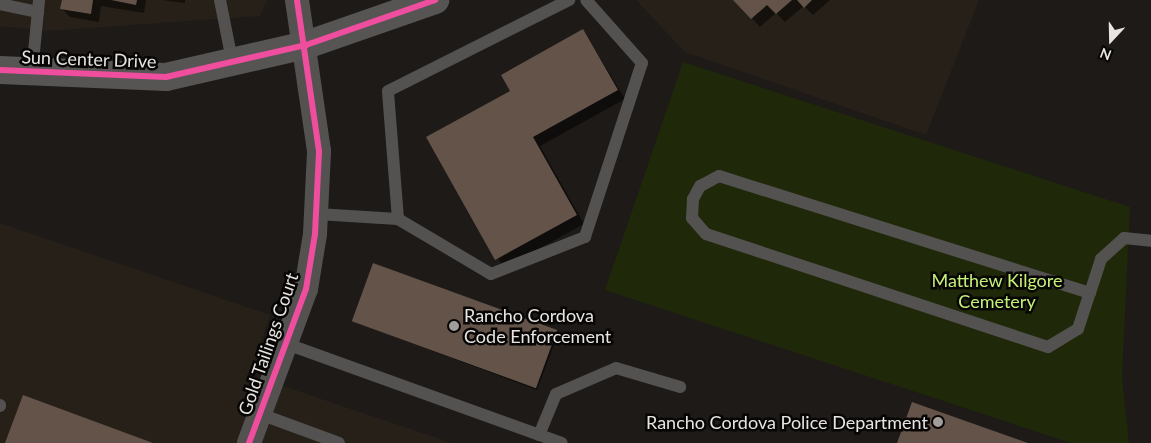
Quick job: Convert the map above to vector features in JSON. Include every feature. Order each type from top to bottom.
[{"type":"street","name":"Gold Tailings Court","points":[[250,443],[284,343],[306,289],[317,214],[320,151],[306,45],[297,0]]},
{"type":"street","name":"Sun Center Drive","points":[[0,70],[166,77],[233,65],[306,45],[435,0]]},
{"type":"lane","points":[[220,0],[233,65]]},
{"type":"lane","points":[[398,219],[388,91],[569,0]]},
{"type":"lane","points":[[317,214],[398,219],[491,274],[585,237],[642,63],[586,0]]},
{"type":"lane","points":[[0,4],[39,6],[32,72]]},
{"type":"lane","points":[[1090,294],[719,176],[700,186],[693,199],[692,218],[706,234],[1048,347],[1078,329],[1090,294],[1102,259],[1124,238],[1151,241]]},
{"type":"lane","points":[[284,343],[562,443]]},
{"type":"lane","points":[[539,435],[556,394],[616,368],[680,387]]},
{"type":"lane","points":[[260,414],[339,443]]},
{"type":"shaded area","points":[[0,0],[267,0],[260,16],[47,31],[0,26]]},
{"type":"shaded area","points":[[636,0],[979,0],[926,135],[685,52]]},
{"type":"shaded area","points":[[0,223],[270,315],[250,375],[452,443],[0,443]]},
{"type":"green space","name":"Matthew Kilgore Cemetery","points":[[683,62],[1130,207],[1122,377],[1129,443],[1071,443],[605,290]]},
{"type":"building","points":[[62,0],[93,0],[91,14],[60,9]]},
{"type":"building","points":[[111,0],[137,0],[136,5]]},
{"type":"building","points":[[733,0],[792,0],[776,14],[767,5],[751,19]]},
{"type":"building","points":[[797,0],[812,0],[804,8]]},
{"type":"building","points":[[583,29],[618,90],[533,137],[577,215],[495,260],[426,137],[510,91],[501,75]]},
{"type":"building","name":"Rancho Cordova Code Enforcement","points":[[373,263],[557,330],[536,388],[352,321]]},
{"type":"building","points":[[23,395],[153,443],[5,443]]},
{"type":"building","name":"Rancho Cordova Police Department","points":[[912,402],[1028,443],[897,443]]},
{"type":"cycle path","points":[[249,443],[306,289],[315,234],[319,151],[297,0]]},
{"type":"cycle path","points":[[0,70],[166,77],[306,45],[435,0]]},
{"type":"place","name":"Rancho Cordova Code Enforcement","points":[[454,326]]},
{"type":"place","name":"Rancho Cordova Police Department","points":[[938,422]]}]
